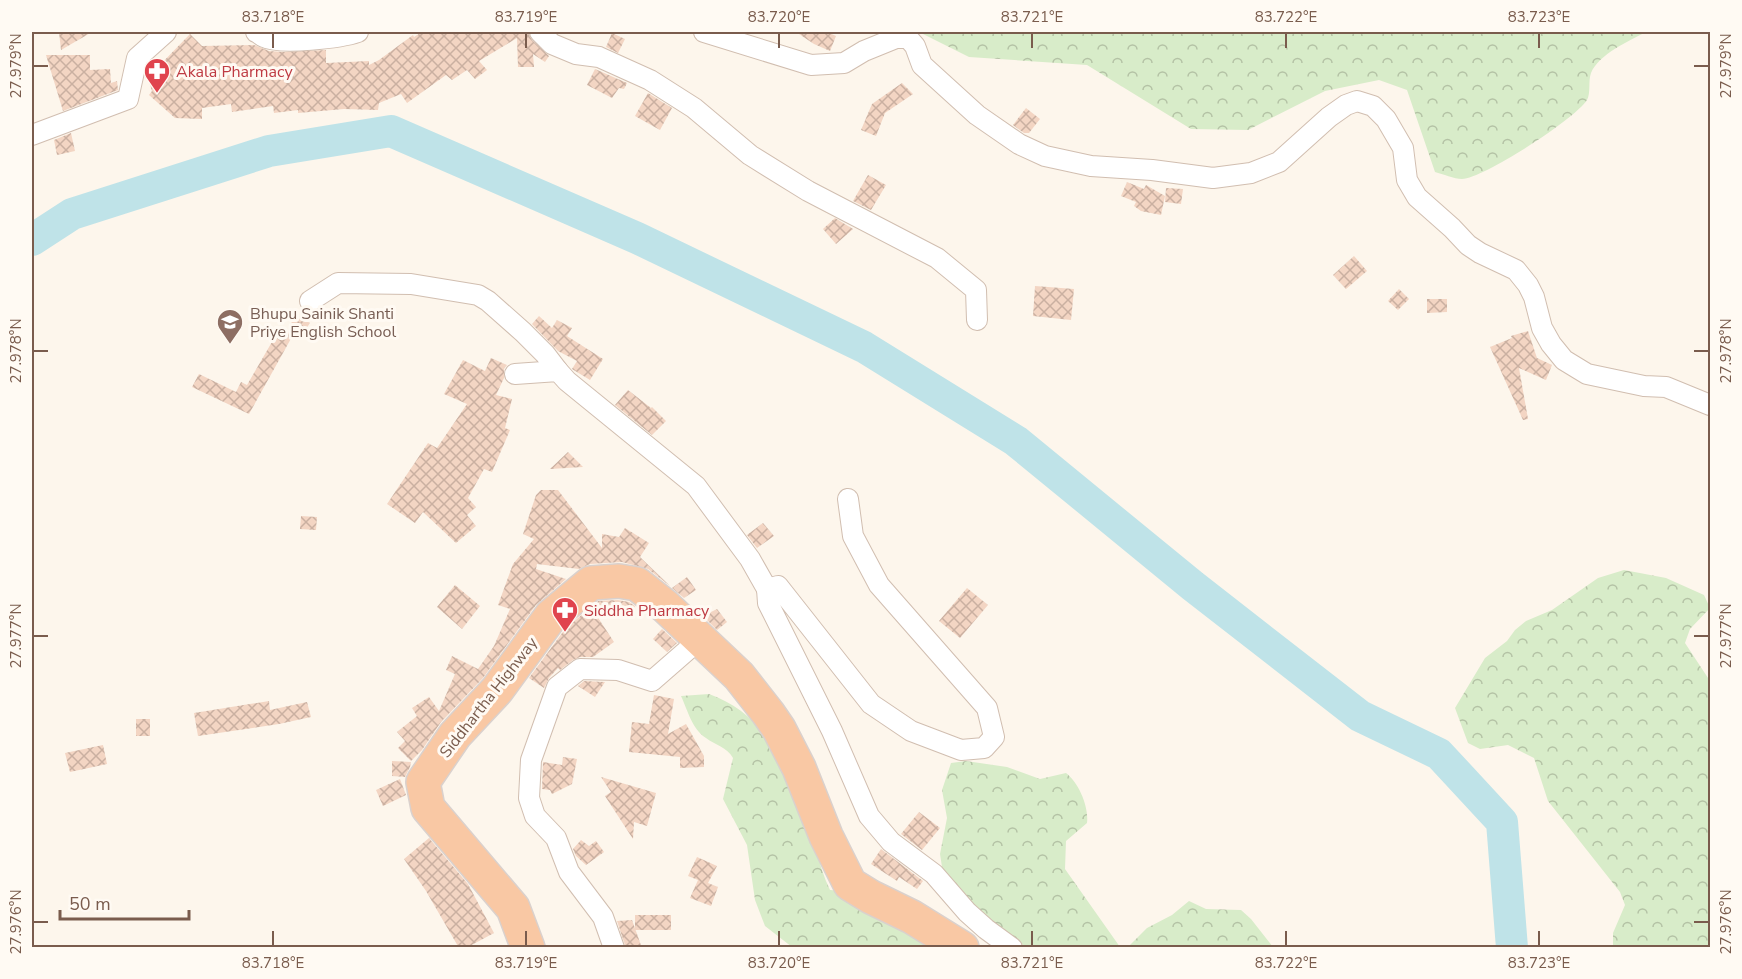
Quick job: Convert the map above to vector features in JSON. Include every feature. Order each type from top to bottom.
[{"type":"highway","name":"Siddhartha Highway","points":[[528,948],[513,908],[428,808],[423,783],[455,735],[497,690],[551,616],[591,583],[619,581],[636,584],[665,606],[739,676],[779,729],[808,787],[826,836],[850,884],[912,917],[962,948]]},
{"type":"street","points":[[32,135],[128,99],[137,58],[166,32]]},
{"type":"street","points":[[256,32],[265,38],[301,41],[345,36],[358,32]]},
{"type":"street","points":[[540,32],[552,44],[576,54],[598,57],[650,80],[694,108],[750,155],[808,191],[937,258],[976,290],[977,320]]},
{"type":"street","points":[[704,32],[811,65],[844,63],[864,51],[896,38],[908,38],[915,46],[922,65],[977,115],[1019,144],[1045,156],[1091,166],[1152,170],[1213,178],[1251,173],[1279,162],[1329,117],[1346,105],[1357,101],[1373,106],[1386,119],[1403,148],[1407,180],[1417,197],[1480,254],[1516,270],[1534,297],[1542,328],[1564,360],[1587,374],[1644,386],[1666,387],[1710,405]]},
{"type":"street","points":[[310,301],[338,283],[411,284],[478,295],[523,332],[567,381],[696,486],[743,550],[767,589],[768,603],[832,731],[868,816],[891,842],[934,874],[967,912],[1012,948]]},
{"type":"street","points":[[515,374],[558,371]]},
{"type":"street","points":[[767,589],[778,586],[871,704],[911,731],[961,750],[984,748],[994,736],[987,708],[879,585],[853,536],[848,500]]},
{"type":"street","points":[[614,948],[603,917],[569,872],[556,838],[535,816],[529,798],[531,760],[557,687],[580,669],[618,670],[652,681],[699,640]]},
{"type":"green space","points":[[919,32],[1646,32],[1615,49],[1595,66],[1591,73],[1587,100],[1566,120],[1508,159],[1462,179],[1435,172],[1407,90],[1379,80],[1325,91],[1248,130],[1191,129],[1087,65],[969,57]]},
{"type":"green space","points":[[1624,570],[1666,578],[1704,595],[1710,608],[1690,629],[1685,643],[1710,681],[1710,947],[1613,947],[1613,933],[1625,905],[1620,892],[1548,801],[1534,758],[1508,745],[1480,749],[1468,743],[1455,708],[1485,658],[1507,641],[1526,621],[1552,610],[1598,578]]},
{"type":"green space","points":[[709,694],[724,700],[748,717],[776,750],[804,802],[822,870],[830,890],[843,891],[948,947],[792,947],[765,926],[755,900],[747,845],[723,799],[733,758],[728,751],[697,730],[681,696]]},
{"type":"green space","points":[[966,761],[1007,767],[1040,779],[1066,773],[1071,777],[1085,803],[1087,823],[1066,841],[1065,869],[1120,947],[1027,947],[989,925],[950,888],[940,854],[947,818],[942,790],[951,763]]},
{"type":"green space","points":[[1189,901],[1206,909],[1241,910],[1273,947],[1128,947],[1147,928],[1172,915]]},
{"type":"building","points":[[59,32],[92,32],[61,50]]},
{"type":"building","points":[[422,32],[528,32],[532,40],[549,56],[545,62],[533,54],[534,67],[518,67],[517,38],[479,61],[487,70],[475,79],[467,70],[452,80],[446,75],[407,103],[401,94],[379,103],[378,110],[344,109],[298,113],[298,110],[274,113],[273,106],[232,112],[231,104],[202,108],[202,119],[175,118],[149,95],[152,91],[146,73],[157,68],[190,34],[202,46],[254,45],[269,51],[283,52],[326,50],[326,63],[369,61],[369,65],[413,35],[414,37]]},
{"type":"building","points":[[796,32],[827,32],[836,36],[830,51]]},
{"type":"building","points":[[612,33],[625,39],[618,53],[606,47]]},
{"type":"building","points":[[46,55],[90,55],[90,70],[110,69],[111,83],[117,81],[118,90],[63,111]]},
{"type":"building","points":[[595,69],[627,83],[624,89],[619,88],[612,98],[587,85]]},
{"type":"building","points":[[902,83],[913,94],[885,113],[876,136],[861,130],[872,104]]},
{"type":"building","points":[[648,93],[672,108],[660,130],[635,116]]},
{"type":"building","points":[[1026,108],[1040,119],[1029,133],[1024,133],[1013,125]]},
{"type":"building","points":[[71,133],[75,151],[57,155],[54,140]]},
{"type":"building","points":[[868,175],[886,185],[871,210],[853,201]]},
{"type":"building","points":[[1127,182],[1144,189],[1146,185],[1165,196],[1161,215],[1141,211],[1134,206],[1136,202],[1121,196]]},
{"type":"building","points":[[1166,188],[1183,189],[1181,204],[1165,202]]},
{"type":"building","points":[[835,218],[853,229],[836,244],[823,229]]},
{"type":"building","points":[[1354,256],[1367,271],[1346,289],[1333,275]]},
{"type":"building","points":[[1035,286],[1074,289],[1071,320],[1033,316]]},
{"type":"building","points":[[1399,289],[1409,299],[1398,310],[1388,301]]},
{"type":"building","points":[[1427,299],[1447,299],[1447,312],[1427,313]]},
{"type":"building","points":[[297,315],[310,323],[302,335],[289,326]]},
{"type":"building","points":[[539,316],[552,328],[557,320],[572,328],[567,336],[603,359],[590,380],[572,369],[577,361],[558,351],[532,324]]},
{"type":"building","points":[[280,328],[293,335],[249,414],[192,387],[199,374],[236,392],[241,382],[247,385]]},
{"type":"building","points":[[1528,331],[1537,358],[1552,365],[1546,380],[1519,368],[1528,419],[1523,420],[1490,347],[1512,338],[1511,336]]},
{"type":"building","points":[[491,358],[507,365],[496,395],[512,399],[505,428],[510,430],[492,472],[484,469],[468,498],[476,507],[467,515],[476,526],[456,543],[423,512],[415,523],[387,504],[428,443],[437,448],[467,404],[444,394],[463,360],[485,371]]},
{"type":"building","points":[[628,390],[652,407],[666,421],[652,435],[615,405]]},
{"type":"building","points":[[568,452],[583,467],[550,469]]},
{"type":"building","points":[[541,490],[558,490],[602,548],[602,534],[619,537],[625,528],[649,543],[640,557],[670,586],[648,569],[622,562],[590,564],[579,569],[537,564],[536,569],[566,579],[536,605],[483,678],[441,722],[422,750],[411,761],[398,748],[405,741],[397,732],[417,716],[412,708],[429,697],[439,711],[455,674],[446,670],[452,656],[478,669],[494,646],[510,609],[498,605],[513,564],[534,539],[523,534],[536,495]]},
{"type":"building","points":[[301,516],[317,517],[316,530],[300,529]]},
{"type":"building","points":[[763,523],[774,536],[757,548],[747,535]]},
{"type":"building","points":[[687,577],[696,590],[684,598],[672,588]]},
{"type":"building","points":[[455,585],[480,606],[462,629],[437,607]]},
{"type":"building","points":[[967,588],[988,605],[960,638],[939,621]]},
{"type":"building","points":[[618,600],[635,606],[631,616],[595,604],[598,601]]},
{"type":"building","points":[[591,607],[614,642],[593,657],[580,657],[560,670],[558,668],[544,688],[529,678],[565,629]]},
{"type":"building","points":[[717,609],[727,622],[717,630],[703,616]]},
{"type":"building","points":[[662,629],[677,643],[667,652],[653,639]]},
{"type":"building","points":[[584,681],[605,682],[595,697],[578,686]]},
{"type":"building","points":[[654,695],[674,699],[668,734],[686,724],[704,756],[704,767],[680,768],[680,757],[629,752],[632,722],[649,724]]},
{"type":"building","points":[[269,701],[270,710],[307,702],[311,717],[198,736],[194,713]]},
{"type":"building","points":[[136,719],[150,719],[150,736],[136,736]]},
{"type":"building","points":[[103,745],[107,764],[70,772],[65,753]]},
{"type":"building","points":[[563,757],[577,759],[572,784],[552,794],[550,790],[542,789],[543,762],[562,765]]},
{"type":"building","points":[[392,761],[411,762],[405,777],[392,776]]},
{"type":"building","points":[[601,777],[656,793],[647,826],[634,822],[633,839],[605,796],[611,792]]},
{"type":"building","points":[[400,779],[406,795],[383,806],[376,790]]},
{"type":"building","points":[[919,812],[940,828],[922,850],[901,834]]},
{"type":"building","points":[[429,838],[468,884],[494,933],[466,948],[459,948],[426,891],[404,859]]},
{"type":"building","points":[[581,840],[589,846],[596,841],[604,852],[586,865],[576,856],[573,849]]},
{"type":"building","points":[[881,849],[923,881],[917,889],[899,877],[897,881],[871,864]]},
{"type":"building","points":[[697,857],[717,866],[708,883],[718,887],[711,906],[690,898],[698,880],[688,876]]},
{"type":"building","points":[[635,915],[671,915],[671,930],[635,930]]},
{"type":"building","points":[[632,920],[642,948],[626,948],[617,921]]},
{"type":"waterway","points":[[32,240],[72,214],[269,151],[391,131],[637,238],[864,347],[1016,441],[1193,586],[1360,716],[1439,754],[1502,822],[1512,948]]},
{"type":"place","name":"Akala Pharmacy","points":[[157,94]]},
{"type":"place","name":"Bhupu Sainik Shanti Priye English School","points":[[230,345]]},
{"type":"place","name":"Siddha Pharmacy","points":[[565,633]]}]
